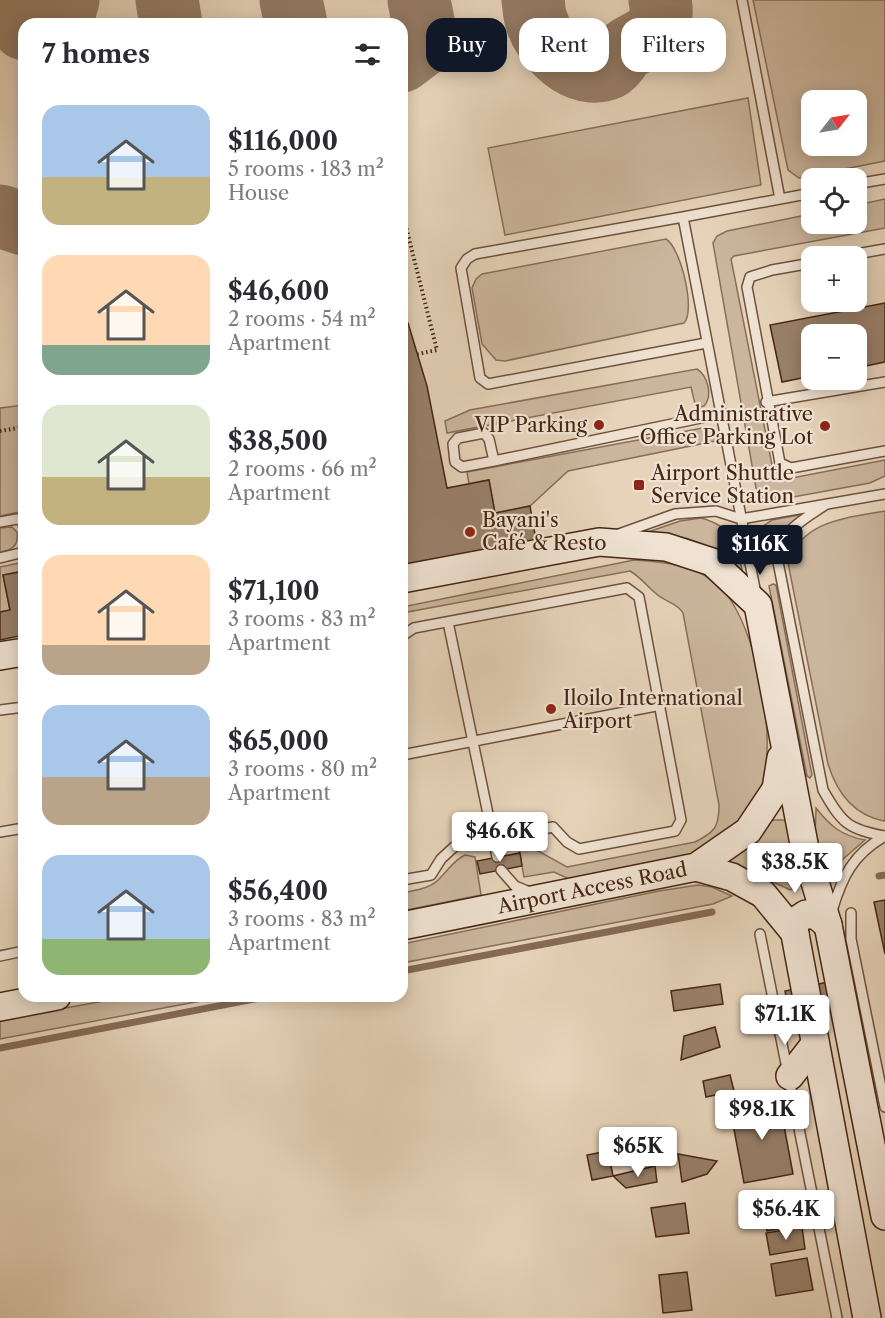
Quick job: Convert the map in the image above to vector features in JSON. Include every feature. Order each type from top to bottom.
[{"type":"main road","points":[[408,578],[600,542],[666,547],[712,562],[758,605]]},
{"type":"main road","name":"Airport Access Road","points":[[758,605],[784,745],[809,794],[805,849],[839,919],[885,1216]]},
{"type":"main road","points":[[0,656],[18,652]]},
{"type":"main road","name":"Airport Access Road","points":[[408,925],[696,867],[748,831],[776,789],[784,745]]},
{"type":"main road","points":[[696,867],[732,877],[763,894],[795,933]]},
{"type":"main road","points":[[839,919],[806,914],[797,920],[795,933],[867,1318]]},
{"type":"main road","points":[[0,1007],[26,1002]]},
{"type":"main road","points":[[790,1076],[815,1044]]},
{"type":"lane","points":[[742,0],[780,199]]},
{"type":"lane","points":[[867,182],[885,179]]},
{"type":"lane","points":[[706,343],[488,384],[480,378],[461,273],[463,263],[471,256],[801,195]]},
{"type":"lane","points":[[683,217],[758,605]]},
{"type":"lane","points":[[867,252],[885,249]]},
{"type":"lane","points":[[801,265],[750,277],[747,287],[766,402],[780,463],[791,468],[885,451]]},
{"type":"lane","points":[[766,402],[885,382]]},
{"type":"lane","points":[[494,461],[489,439],[484,433],[458,438],[453,444],[455,462],[462,466],[494,461],[720,414]]},
{"type":"lane","points":[[600,542],[675,514],[716,511],[741,519],[885,494]]},
{"type":"lane","points":[[825,505],[789,530],[779,547],[777,557],[809,794],[849,826],[865,833],[885,836]]},
{"type":"lane","points":[[0,522],[18,519]]},
{"type":"lane","points":[[0,558],[18,554]]},
{"type":"lane","points":[[750,563],[777,557]]},
{"type":"lane","points":[[408,632],[414,628],[627,588],[639,597],[681,820],[675,831],[579,849],[567,842],[553,827],[455,846],[441,859],[431,875],[408,879]]},
{"type":"lane","points":[[448,622],[497,857]]},
{"type":"lane","points":[[408,754],[661,705]]},
{"type":"lane","points":[[0,711],[18,708]]},
{"type":"lane","points":[[0,832],[18,829]]},
{"type":"lane","points":[[885,836],[868,845],[855,858],[840,883],[839,919],[851,939],[885,1107]]},
{"type":"lane","points":[[501,870],[515,886],[543,898]]},
{"type":"lane","points":[[760,934],[837,1318]]},
{"type":"lane","points":[[0,956],[18,952]]},
{"type":"path","points":[[408,235],[437,350],[418,354]]},
{"type":"path","points":[[0,431],[18,427]]},
{"type":"shaded area","points":[[753,0],[885,0],[885,161],[850,168],[801,168],[801,178],[788,170]]},
{"type":"shaded area","points":[[748,98],[761,185],[505,235],[488,148]]},
{"type":"shaded area","points":[[885,199],[885,228],[867,231],[867,203]]},
{"type":"shaded area","points":[[801,216],[801,234],[853,234],[734,256],[731,259],[772,465],[778,473],[792,478],[885,460],[885,476],[870,483],[771,501],[764,500],[756,488],[713,243],[717,236],[727,231]]},
{"type":"shaded area","points":[[666,239],[677,254],[688,294],[687,316],[684,323],[505,361],[496,360],[482,344],[472,288],[476,279],[482,274]]},
{"type":"shaded area","points":[[697,369],[704,376],[708,386],[707,402],[704,406],[696,408],[691,387],[447,433],[445,421],[470,410]]},
{"type":"shaded area","points":[[18,406],[18,512],[0,516],[0,408]]},
{"type":"shaded area","points":[[708,427],[714,429],[717,435],[715,441],[568,471],[530,506],[495,513],[489,480],[469,484],[467,472]]},
{"type":"shaded area","points":[[885,511],[884,821],[863,814],[855,808],[842,793],[832,775],[788,563],[795,549],[815,529],[841,519]]},
{"type":"shaded area","points":[[804,514],[785,528],[773,546],[768,546],[762,538],[762,527],[772,520]]},
{"type":"shaded area","points":[[701,518],[720,526],[732,538],[743,574],[711,548],[673,535],[645,533],[680,521]]},
{"type":"shaded area","points":[[12,527],[17,532],[16,544],[0,552],[0,528]]},
{"type":"shaded area","points":[[634,560],[666,563],[687,568],[707,577],[716,583],[731,601],[745,628],[756,661],[763,697],[767,733],[766,767],[759,795],[747,816],[715,842],[691,856],[571,880],[554,872],[524,877],[519,850],[531,847],[567,867],[695,842],[711,832],[717,824],[719,805],[683,613],[630,571],[408,612],[408,606]]},
{"type":"shaded area","points":[[18,563],[18,572],[3,575],[10,610],[0,612],[0,567]]},
{"type":"shaded area","points":[[776,585],[812,775],[810,778],[807,776],[769,586]]},
{"type":"shaded area","points":[[816,808],[837,829],[865,840],[842,860],[828,883],[815,839]]},
{"type":"shaded area","points":[[772,820],[791,820],[799,880],[798,885],[790,890],[726,860],[757,837]]},
{"type":"shaded area","points":[[465,855],[475,857],[481,895],[408,910],[408,892],[433,884]]},
{"type":"shaded area","points":[[698,885],[712,887],[732,896],[713,904],[408,962],[408,943]]},
{"type":"shaded area","points":[[98,1002],[195,1002],[0,1039],[0,1020]]},
{"type":"building","points":[[885,303],[885,362],[867,366],[867,324],[801,324],[801,378],[782,382],[770,325],[838,312],[867,312],[867,306]]},
{"type":"building","points":[[408,323],[427,386],[447,488],[489,480],[495,513],[530,506],[536,540],[408,564]]},
{"type":"building","points":[[18,572],[18,636],[0,640],[0,612],[10,610],[3,575]]},
{"type":"building","points":[[520,853],[522,866],[480,874],[477,861]]},
{"type":"building","points":[[885,900],[885,954],[874,902]]},
{"type":"building","points":[[852,977],[858,1006],[791,1020],[785,991]]},
{"type":"building","points":[[720,984],[723,1004],[674,1011],[671,991]]},
{"type":"building","points":[[715,1027],[720,1047],[681,1060],[684,1036]]},
{"type":"building","points":[[730,1075],[734,1091],[706,1097],[703,1081]]},
{"type":"building","points":[[779,1099],[793,1174],[744,1183],[730,1108]]},
{"type":"building","points":[[608,1151],[613,1176],[592,1180],[587,1155]]},
{"type":"building","points":[[678,1154],[717,1161],[707,1174],[682,1182]]},
{"type":"building","points":[[655,1166],[657,1182],[626,1188],[613,1176]]},
{"type":"building","points":[[685,1203],[689,1233],[656,1237],[651,1208]]},
{"type":"building","points":[[798,1203],[802,1225],[767,1231],[763,1209]]},
{"type":"building","points":[[802,1227],[805,1249],[770,1255],[766,1233]]},
{"type":"building","points":[[807,1258],[813,1290],[776,1296],[771,1264]]},
{"type":"building","points":[[687,1272],[692,1310],[663,1313],[659,1275]]},
{"type":"waterway","points":[[879,876],[885,875]]},
{"type":"waterway","points":[[408,970],[712,912]]},
{"type":"waterway","points":[[0,1048],[239,1002]]},
{"type":"taxiway","points":[[3,0],[18,21]]},
{"type":"taxiway","points":[[63,18],[68,0]]},
{"type":"taxiway","points":[[167,0],[170,18]]},
{"type":"taxiway","points":[[291,0],[295,18]]},
{"type":"taxiway","points":[[408,56],[427,42],[419,0]]},
{"type":"taxiway","points":[[533,0],[535,17],[540,29],[554,50],[574,66],[597,71],[612,66],[625,50],[655,31],[661,19],[660,0]]},
{"type":"taxiway","points":[[0,216],[18,222]]},
{"type":"place","name":"VIP Parking","points":[[599,425]]},
{"type":"place","name":"Administrative Office Parking Lot","points":[[825,426]]},
{"type":"place","name":"Airport Shuttle Service Station","points":[[639,485]]},
{"type":"place","name":"Bayani's Café & Resto","points":[[470,532]]},
{"type":"place","name":"Iloilo International Airport","points":[[551,709]]}]
